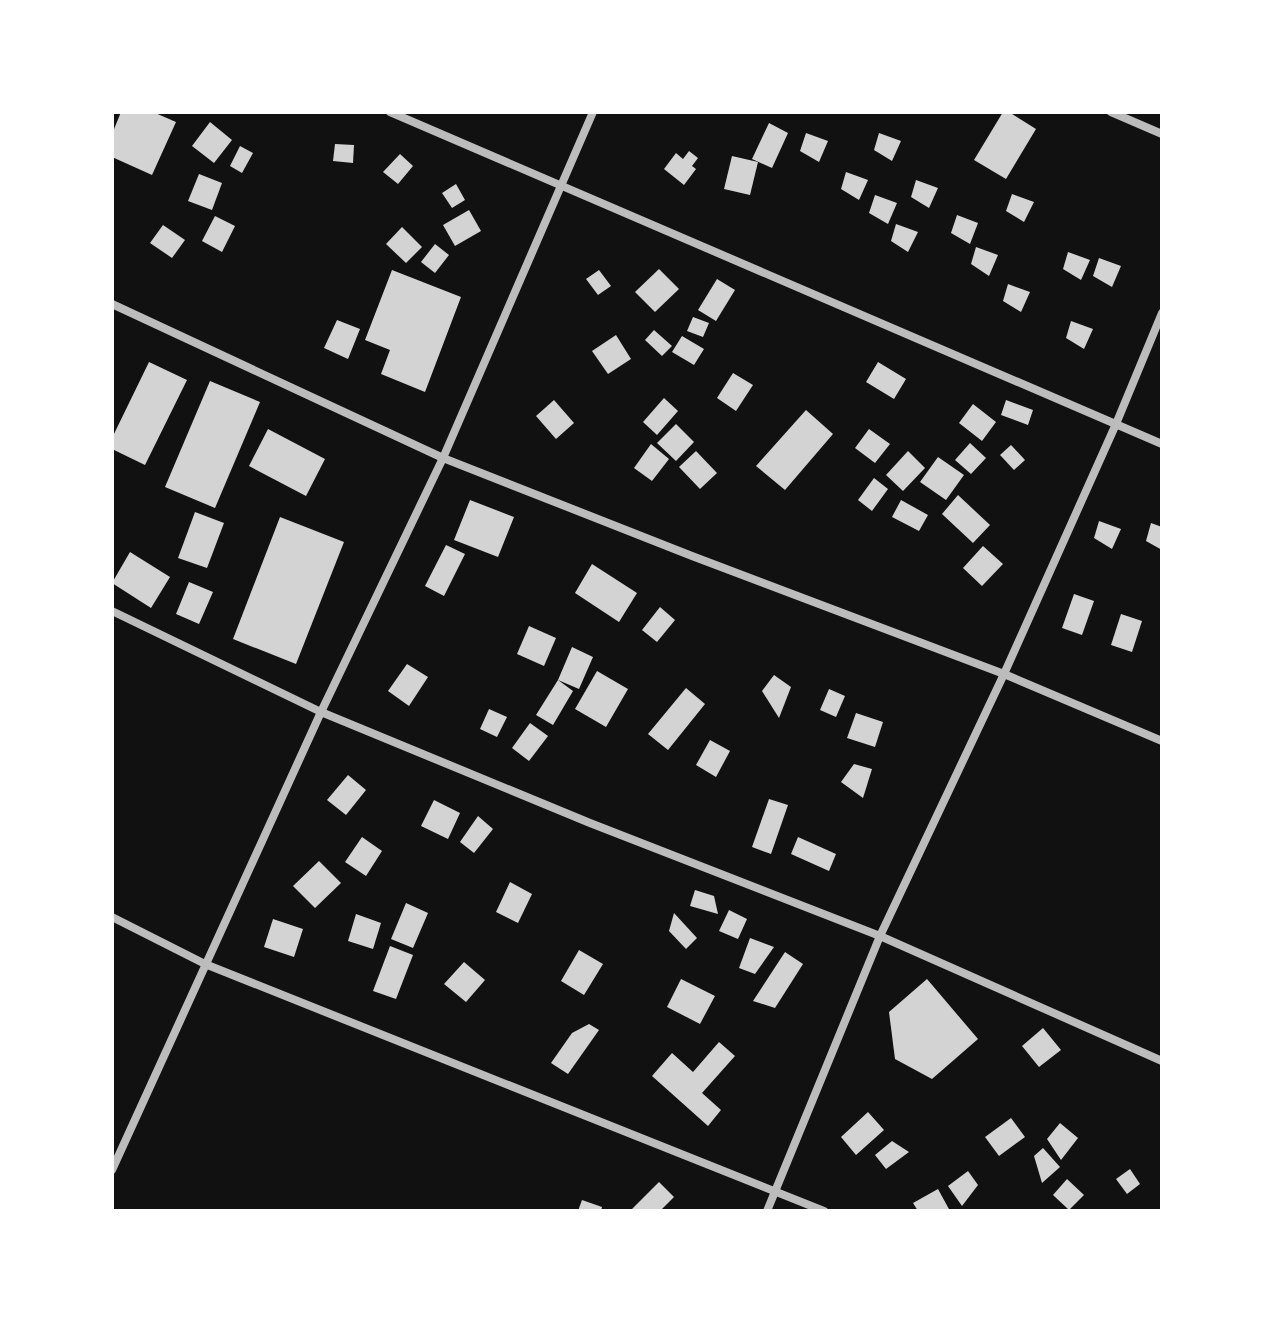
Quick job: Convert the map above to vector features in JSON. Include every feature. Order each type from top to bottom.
[{"type":"street","points":[[390,112],[1162,444]]},
{"type":"street","points":[[112,1170],[321,712],[443,458],[593,112]]},
{"type":"street","points":[[1111,112],[1162,134]]},
{"type":"street","points":[[112,304],[443,458],[1004,674],[1162,741]]},
{"type":"street","points":[[767,1211],[880,936],[1004,674],[1162,313]]},
{"type":"street","points":[[112,611],[321,712],[590,823],[880,936],[1162,1061]]},
{"type":"street","points":[[112,917],[205,964],[824,1211]]},
{"type":"building","points":[[121,112],[153,112],[176,122],[152,175],[112,157],[112,134]]},
{"type":"building","points":[[1003,112],[1009,112],[1036,129],[1006,179],[974,160]]},
{"type":"building","points":[[210,122],[232,140],[214,163],[192,146]]},
{"type":"building","points":[[769,123],[788,133],[772,168],[752,159]]},
{"type":"building","points":[[806,133],[828,141],[819,162],[800,151]]},
{"type":"building","points":[[879,133],[901,141],[892,161],[874,150]]},
{"type":"building","points":[[335,144],[354,145],[353,163],[333,161]]},
{"type":"building","points":[[240,146],[253,153],[242,173],[230,166]]},
{"type":"building","points":[[689,151],[698,158],[692,166],[696,169],[684,185],[664,169],[676,153],[683,159]]},
{"type":"building","points":[[400,154],[413,166],[398,184],[383,172]]},
{"type":"building","points":[[732,156],[758,162],[750,195],[724,189]]},
{"type":"building","points":[[846,172],[868,180],[859,200],[841,189]]},
{"type":"building","points":[[199,174],[222,183],[212,210],[188,201]]},
{"type":"building","points":[[916,180],[938,188],[929,208],[911,197]]},
{"type":"building","points":[[456,184],[465,200],[452,208],[442,193]]},
{"type":"building","points":[[1012,194],[1034,202],[1024,222],[1006,211]]},
{"type":"building","points":[[875,195],[897,203],[888,224],[869,213]]},
{"type":"building","points":[[469,210],[481,231],[455,246],[443,225]]},
{"type":"building","points":[[957,215],[978,223],[970,244],[951,233]]},
{"type":"building","points":[[215,216],[235,226],[222,252],[202,241]]},
{"type":"building","points":[[896,224],[918,232],[908,252],[891,241]]},
{"type":"building","points":[[163,225],[185,240],[172,258],[150,243]]},
{"type":"building","points":[[402,227],[422,247],[406,263],[386,244]]},
{"type":"building","points":[[435,244],[449,255],[435,273],[421,262]]},
{"type":"building","points":[[976,247],[998,255],[989,276],[971,264]]},
{"type":"building","points":[[1068,252],[1090,260],[1081,280],[1063,269]]},
{"type":"building","points":[[1099,258],[1121,266],[1112,287],[1093,276]]},
{"type":"building","points":[[659,269],[679,289],[655,312],[635,292]]},
{"type":"building","points":[[392,270],[461,297],[425,392],[381,374],[390,350],[365,340]]},
{"type":"building","points":[[599,270],[611,286],[598,295],[586,279]]},
{"type":"building","points":[[717,279],[735,290],[716,321],[698,310]]},
{"type":"building","points":[[1008,284],[1030,292],[1021,312],[1003,301]]},
{"type":"building","points":[[693,317],[709,323],[703,337],[687,331]]},
{"type":"building","points":[[337,320],[360,329],[348,359],[324,348]]},
{"type":"building","points":[[1071,321],[1093,329],[1084,349],[1066,338]]},
{"type":"building","points":[[654,330],[672,346],[662,356],[645,340]]},
{"type":"building","points":[[616,335],[631,359],[608,374],[592,351]]},
{"type":"building","points":[[682,336],[704,349],[694,365],[672,352]]},
{"type":"building","points":[[149,362],[187,380],[145,465],[112,449],[112,438]]},
{"type":"building","points":[[878,362],[906,379],[894,399],[866,382]]},
{"type":"building","points":[[733,373],[753,385],[736,411],[717,398]]},
{"type":"building","points":[[210,381],[260,402],[215,508],[165,487]]},
{"type":"building","points":[[664,398],[678,411],[657,435],[643,422]]},
{"type":"building","points":[[554,400],[574,423],[556,439],[536,416]]},
{"type":"building","points":[[1006,400],[1033,410],[1028,425],[1001,415]]},
{"type":"building","points":[[973,404],[996,422],[982,441],[959,423]]},
{"type":"building","points":[[806,410],[833,434],[785,490],[756,466]]},
{"type":"building","points":[[676,424],[694,442],[676,461],[657,443]]},
{"type":"building","points":[[268,429],[325,459],[306,496],[249,466]]},
{"type":"building","points":[[869,429],[890,444],[875,463],[855,448]]},
{"type":"building","points":[[970,443],[986,458],[971,474],[955,460]]},
{"type":"building","points":[[651,444],[669,459],[652,481],[634,468]]},
{"type":"building","points":[[1011,445],[1025,460],[1014,470],[1000,455]]},
{"type":"building","points":[[696,451],[717,473],[700,489],[679,467]]},
{"type":"building","points":[[908,451],[925,468],[903,491],[886,475]]},
{"type":"building","points":[[938,457],[964,475],[946,500],[920,482]]},
{"type":"building","points":[[874,478],[888,489],[872,511],[858,500]]},
{"type":"building","points":[[958,495],[990,525],[973,543],[942,514]]},
{"type":"building","points":[[470,500],[514,517],[498,557],[454,540]]},
{"type":"building","points":[[901,500],[928,515],[919,531],[892,517]]},
{"type":"building","points":[[195,512],[224,523],[207,568],[178,558]]},
{"type":"building","points":[[280,517],[344,542],[296,664],[233,639]]},
{"type":"building","points":[[1099,521],[1121,529],[1112,549],[1094,538]]},
{"type":"building","points":[[1151,523],[1162,527],[1162,550],[1146,541]]},
{"type":"building","points":[[446,545],[465,554],[444,596],[425,586]]},
{"type":"building","points":[[983,546],[1003,564],[982,586],[963,568]]},
{"type":"building","points":[[130,552],[170,577],[151,608],[112,583]]},
{"type":"building","points":[[592,564],[637,593],[619,622],[575,593]]},
{"type":"building","points":[[189,582],[213,592],[199,624],[176,614]]},
{"type":"building","points":[[1074,594],[1094,601],[1082,635],[1062,628]]},
{"type":"building","points":[[660,607],[675,620],[657,642],[642,630]]},
{"type":"building","points":[[1121,614],[1142,621],[1132,652],[1111,645]]},
{"type":"building","points":[[529,626],[556,638],[544,666],[517,654]]},
{"type":"building","points":[[572,647],[593,657],[579,689],[558,680]]},
{"type":"building","points":[[407,664],[428,677],[409,706],[388,691]]},
{"type":"building","points":[[597,671],[628,689],[606,727],[575,709]]},
{"type":"building","points":[[774,675],[791,687],[779,718],[762,691]]},
{"type":"building","points":[[558,680],[573,691],[553,725],[536,715]]},
{"type":"building","points":[[686,688],[705,704],[668,750],[648,734]]},
{"type":"building","points":[[829,689],[845,696],[836,717],[820,710]]},
{"type":"building","points":[[489,709],[507,717],[497,737],[480,729]]},
{"type":"building","points":[[856,713],[883,722],[875,747],[847,738]]},
{"type":"building","points":[[530,723],[548,736],[529,761],[512,748]]},
{"type":"building","points":[[710,740],[730,751],[716,777],[696,765]]},
{"type":"building","points":[[854,764],[872,769],[863,798],[841,782]]},
{"type":"building","points":[[348,775],[366,790],[346,815],[327,800]]},
{"type":"building","points":[[769,799],[788,805],[771,854],[752,847]]},
{"type":"building","points":[[434,800],[460,813],[448,839],[421,826]]},
{"type":"building","points":[[478,816],[493,829],[474,853],[460,842]]},
{"type":"building","points":[[362,837],[382,851],[366,876],[345,862]]},
{"type":"building","points":[[798,837],[836,854],[829,871],[791,854]]},
{"type":"building","points":[[319,861],[341,883],[315,908],[293,886]]},
{"type":"building","points":[[510,882],[532,894],[518,923],[496,912]]},
{"type":"building","points":[[695,890],[714,896],[718,914],[690,906]]},
{"type":"building","points":[[406,903],[428,913],[413,948],[391,939]]},
{"type":"building","points":[[729,910],[747,919],[738,939],[719,931]]},
{"type":"building","points":[[674,913],[697,938],[686,949],[669,931]]},
{"type":"building","points":[[356,914],[381,923],[373,949],[348,941]]},
{"type":"building","points":[[273,919],[303,929],[294,957],[264,947]]},
{"type":"building","points":[[750,938],[774,947],[755,974],[739,968]]},
{"type":"building","points":[[390,946],[413,955],[396,999],[373,991]]},
{"type":"building","points":[[579,950],[603,964],[584,995],[561,981]]},
{"type":"building","points":[[785,952],[803,964],[775,1008],[753,1001]]},
{"type":"building","points":[[464,962],[485,980],[466,1002],[444,984]]},
{"type":"building","points":[[681,979],[715,996],[700,1024],[667,1007]]},
{"type":"building","points":[[927,979],[978,1039],[932,1079],[895,1059],[889,1012]]},
{"type":"building","points":[[589,1024],[599,1030],[568,1074],[551,1063],[572,1033]]},
{"type":"building","points":[[1043,1028],[1061,1050],[1039,1067],[1022,1046]]},
{"type":"building","points":[[719,1042],[735,1056],[702,1093],[721,1110],[708,1126],[652,1076],[672,1053],[693,1072]]},
{"type":"building","points":[[868,1112],[884,1130],[856,1155],[841,1137]]},
{"type":"building","points":[[1011,1118],[1025,1137],[999,1156],[985,1137]]},
{"type":"building","points":[[1060,1123],[1078,1138],[1061,1160],[1047,1139]]},
{"type":"building","points":[[892,1141],[909,1152],[886,1169],[875,1155]]},
{"type":"building","points":[[1043,1148],[1060,1167],[1042,1183],[1034,1156]]},
{"type":"building","points":[[1130,1169],[1140,1184],[1127,1194],[1116,1179]]},
{"type":"building","points":[[968,1171],[978,1185],[962,1206],[948,1186]]},
{"type":"building","points":[[1067,1179],[1084,1195],[1069,1210],[1053,1195]]},
{"type":"building","points":[[659,1182],[674,1197],[660,1211],[630,1211]]},
{"type":"building","points":[[938,1189],[950,1211],[918,1211],[913,1203]]},
{"type":"building","points":[[582,1200],[602,1207],[601,1211],[578,1211]]}]
